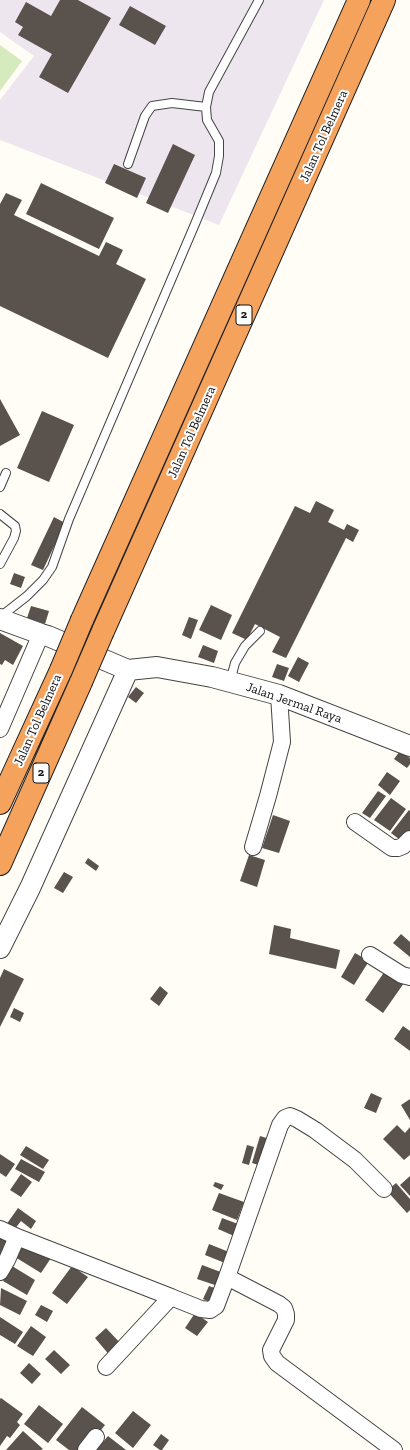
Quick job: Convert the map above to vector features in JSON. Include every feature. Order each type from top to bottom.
[{"type":"highway","name":"Jalan Tol Belmera","points":[[0,803],[61,670],[359,0]]},
{"type":"highway","name":"Jalan Tol Belmera","points":[[0,864],[384,0]]},
{"type":"street","points":[[0,618],[128,670],[30,888],[0,948]]},
{"type":"street","points":[[0,729],[44,635]]},
{"type":"street","name":"Jalan Jermal Raya","points":[[128,670],[157,667],[212,677],[279,695],[410,746]]},
{"type":"street","points":[[253,847],[282,742],[279,695]]},
{"type":"street","points":[[355,822],[392,848],[404,846],[410,839]]},
{"type":"street","points":[[370,955],[402,975],[410,976]]},
{"type":"street","points":[[0,1229],[16,1237],[201,1309],[210,1310],[216,1306],[280,1125],[284,1118],[290,1116],[315,1130],[355,1160],[384,1189]]},
{"type":"street","points":[[0,1272],[7,1260],[16,1237]]},
{"type":"street","points":[[227,1277],[284,1308],[286,1320],[271,1350],[272,1356],[277,1363],[394,1450]]},
{"type":"street","points":[[106,1367],[171,1297]]},
{"type":"street","points":[[86,1450],[96,1436]]},
{"type":"lane","points":[[0,618],[27,596],[42,580],[52,566],[69,519],[216,174],[219,156],[219,141],[207,120],[206,107],[209,92],[259,0]]},
{"type":"lane","points":[[128,164],[144,116],[152,106],[172,103],[206,107]]},
{"type":"lane","points":[[0,487],[6,473]]},
{"type":"lane","points":[[0,514],[15,526],[16,531],[14,538],[0,564]]},
{"type":"lane","points":[[230,682],[235,663],[245,646],[260,631]]},
{"type":"shaded area","points":[[0,0],[324,0],[219,225],[0,140],[0,100],[34,56],[0,32]]},
{"type":"green space","points":[[0,45],[22,61],[0,91]]},
{"type":"building","points":[[60,0],[78,0],[111,18],[68,93],[39,77],[52,54],[18,35],[23,27],[15,22],[26,2],[51,16]]},
{"type":"building","points":[[130,6],[166,26],[155,45],[119,25]]},
{"type":"building","points":[[173,144],[195,155],[168,213],[146,203]]},
{"type":"building","points":[[114,164],[146,178],[137,198],[105,183]]},
{"type":"building","points":[[41,183],[114,218],[99,249],[26,214]]},
{"type":"building","points":[[6,193],[22,200],[14,215],[99,256],[106,242],[123,250],[116,264],[146,279],[108,358],[0,306],[0,204]]},
{"type":"building","points":[[0,399],[20,435],[0,446]]},
{"type":"building","points":[[42,411],[74,425],[49,482],[17,468]]},
{"type":"building","points":[[316,501],[334,510],[328,522],[344,530],[347,524],[359,530],[353,542],[346,538],[286,658],[272,652],[280,637],[255,624],[247,640],[232,633],[295,506],[310,513]]},
{"type":"building","points":[[54,517],[65,523],[43,570],[31,565]]},
{"type":"building","points":[[14,573],[25,577],[21,588],[10,584]]},
{"type":"building","points":[[211,605],[232,615],[221,640],[199,630]]},
{"type":"building","points":[[31,606],[49,611],[45,624],[27,618]]},
{"type":"building","points":[[189,617],[198,620],[191,639],[182,635]]},
{"type":"building","points":[[0,633],[23,646],[13,665],[5,660],[2,665],[0,664]]},
{"type":"building","points":[[203,645],[218,651],[214,663],[198,657]]},
{"type":"building","points":[[298,657],[309,663],[299,682],[288,676]]},
{"type":"building","points":[[277,664],[289,668],[284,681],[272,677]]},
{"type":"building","points":[[136,687],[144,693],[136,703],[128,697]]},
{"type":"building","points":[[400,751],[410,758],[410,764],[407,768],[394,759]]},
{"type":"building","points":[[387,772],[400,781],[390,795],[378,785]]},
{"type":"building","points":[[378,791],[386,796],[370,818],[362,813]]},
{"type":"building","points":[[391,798],[406,809],[390,831],[374,820]]},
{"type":"building","points":[[409,810],[410,835],[404,843],[391,833]]},
{"type":"building","points":[[273,815],[290,821],[279,853],[262,848]]},
{"type":"building","points":[[249,855],[265,860],[257,887],[240,881]]},
{"type":"building","points":[[88,858],[99,866],[96,871],[85,863]]},
{"type":"building","points":[[64,872],[73,877],[63,893],[54,888]]},
{"type":"building","points":[[274,925],[291,929],[290,938],[340,950],[336,969],[269,954]]},
{"type":"building","points":[[401,934],[410,942],[410,957],[393,943]]},
{"type":"building","points":[[355,953],[369,961],[354,985],[341,977]]},
{"type":"building","points":[[4,969],[24,979],[0,1027],[0,978]]},
{"type":"building","points":[[385,971],[404,983],[383,1013],[365,1000]]},
{"type":"building","points":[[160,986],[168,993],[159,1006],[150,999]]},
{"type":"building","points":[[14,1008],[24,1013],[20,1022],[10,1017]]},
{"type":"building","points":[[403,1026],[410,1031],[410,1051],[394,1039]]},
{"type":"building","points":[[371,1093],[382,1098],[376,1113],[364,1108]]},
{"type":"building","points":[[410,1099],[410,1120],[401,1105]]},
{"type":"building","points":[[397,1125],[405,1133],[410,1127],[410,1155],[404,1160],[383,1139]]},
{"type":"building","points":[[260,1136],[273,1140],[265,1167],[252,1163]]},
{"type":"building","points":[[247,1145],[254,1147],[249,1165],[242,1163]]},
{"type":"building","points":[[26,1146],[49,1160],[43,1169],[20,1155]]},
{"type":"building","points":[[0,1154],[15,1164],[6,1177],[0,1173]]},
{"type":"building","points":[[21,1159],[45,1172],[39,1182],[15,1169]]},
{"type":"building","points":[[21,1174],[32,1182],[21,1197],[10,1190]]},
{"type":"building","points":[[410,1176],[410,1196],[400,1185]]},
{"type":"building","points":[[215,1182],[224,1185],[221,1190],[213,1186]]},
{"type":"building","points":[[396,1183],[410,1199],[410,1210],[407,1213],[387,1191]]},
{"type":"building","points":[[219,1193],[244,1202],[237,1220],[212,1210]]},
{"type":"building","points":[[18,1208],[36,1221],[31,1229],[21,1221],[14,1230],[6,1225]]},
{"type":"building","points":[[222,1218],[238,1224],[234,1236],[218,1229]]},
{"type":"building","points":[[0,1235],[13,1244],[4,1257],[0,1255]]},
{"type":"building","points":[[25,1242],[51,1258],[41,1273],[15,1257]]},
{"type":"building","points":[[209,1244],[229,1252],[225,1263],[205,1255]]},
{"type":"building","points":[[202,1265],[226,1274],[221,1287],[197,1279]]},
{"type":"building","points":[[12,1266],[35,1280],[27,1295],[3,1281]]},
{"type":"building","points":[[72,1266],[88,1277],[67,1304],[52,1293]]},
{"type":"building","points":[[209,1286],[220,1290],[214,1304],[203,1299]]},
{"type":"building","points":[[1,1288],[27,1301],[20,1315],[0,1305]]},
{"type":"building","points":[[41,1305],[53,1311],[47,1322],[35,1315]]},
{"type":"building","points":[[195,1313],[208,1322],[197,1336],[185,1328]]},
{"type":"building","points":[[0,1317],[23,1332],[15,1344],[0,1335]]},
{"type":"building","points":[[31,1326],[46,1337],[33,1356],[17,1346]]},
{"type":"building","points":[[106,1328],[123,1346],[111,1357],[95,1338]]},
{"type":"building","points":[[54,1350],[70,1365],[61,1374],[45,1359]]},
{"type":"building","points":[[29,1363],[41,1374],[32,1384],[20,1373]]},
{"type":"building","points":[[1,1398],[23,1414],[17,1422],[20,1425],[10,1438],[7,1436],[0,1446],[0,1399]]},
{"type":"building","points":[[39,1405],[63,1424],[48,1443],[24,1424]]},
{"type":"building","points":[[82,1407],[105,1425],[85,1450],[69,1450],[56,1440]]},
{"type":"building","points":[[133,1411],[151,1425],[133,1448],[115,1433]]},
{"type":"building","points":[[23,1431],[43,1449],[6,1450]]},
{"type":"building","points":[[161,1434],[169,1440],[162,1450],[160,1450],[153,1445]]},
{"type":"building","points":[[108,1436],[126,1450],[96,1450]]}]
